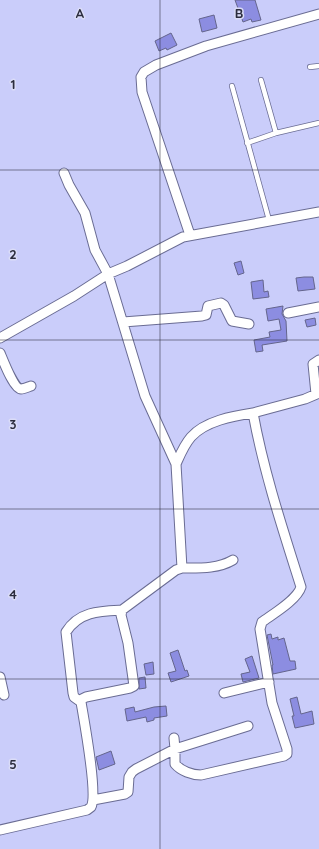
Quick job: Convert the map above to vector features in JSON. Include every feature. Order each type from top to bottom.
[{"type":"street","points":[[190,235],[142,92],[141,77],[144,72],[156,65],[200,48],[319,14]]},
{"type":"street","points":[[64,173],[85,214],[95,250],[108,274],[145,396],[176,464],[182,568]]},
{"type":"street","points":[[0,338],[74,296],[108,274],[127,266],[183,237],[270,220],[319,215]]},
{"type":"street","points":[[123,322],[202,316],[206,315],[208,306],[221,303],[224,305],[232,321],[249,324]]},
{"type":"street","points":[[288,313],[319,307]]},
{"type":"street","points":[[0,353],[18,388],[21,389],[31,386]]},
{"type":"street","points":[[176,464],[183,449],[192,436],[217,421],[241,415],[254,414],[318,393],[313,364],[319,360]]},
{"type":"street","points":[[174,738],[175,764],[178,768],[192,775],[201,775],[284,756],[287,754],[287,749],[272,703],[260,625],[295,597],[302,587],[285,535],[260,447],[254,414]]},
{"type":"street","points":[[0,830],[87,810],[91,807],[93,800],[92,773],[81,702],[74,697],[73,693],[66,638],[66,632],[71,625],[78,619],[90,613],[102,610],[122,610],[176,570],[182,568],[215,567],[233,560]]},
{"type":"street","points":[[81,702],[86,697],[134,686],[128,643],[121,615],[122,610]]},
{"type":"street","points":[[0,677],[4,695]]},
{"type":"street","points":[[224,693],[269,682]]},
{"type":"street","points":[[93,800],[125,794],[128,792],[128,780],[132,772],[175,749],[248,726]]},
{"type":"lane","points":[[310,67],[319,66]]},
{"type":"lane","points":[[261,80],[276,133]]},
{"type":"lane","points":[[232,86],[270,220]]},
{"type":"lane","points":[[247,143],[276,133],[319,123]]},
{"type":"building","points":[[235,0],[255,0],[261,20],[252,22],[251,19],[243,22]]},
{"type":"building","points":[[214,15],[217,28],[202,32],[199,19]]},
{"type":"building","points":[[171,33],[177,45],[167,50],[166,48],[159,51],[155,41]]},
{"type":"building","points":[[241,261],[244,273],[238,275],[234,263]]},
{"type":"building","points":[[313,277],[315,289],[298,291],[296,278]]},
{"type":"building","points":[[263,280],[264,292],[268,291],[269,297],[253,299],[251,282]]},
{"type":"building","points":[[283,306],[282,314],[286,321],[287,341],[262,345],[263,351],[256,352],[254,340],[270,337],[269,332],[281,330],[279,319],[268,321],[266,309]]},
{"type":"building","points":[[315,318],[316,325],[307,327],[305,320]]},
{"type":"building","points":[[271,634],[272,639],[278,637],[278,640],[284,638],[290,661],[295,661],[296,669],[273,674],[273,665],[267,635]]},
{"type":"building","points":[[178,650],[185,671],[187,670],[189,676],[171,682],[168,673],[176,671],[170,653]]},
{"type":"building","points":[[252,656],[259,678],[243,682],[241,674],[250,672],[245,659]]},
{"type":"building","points":[[153,662],[154,674],[146,675],[144,664]]},
{"type":"building","points":[[145,677],[146,688],[139,689],[139,678]]},
{"type":"building","points":[[297,697],[301,714],[312,711],[314,724],[295,728],[290,699]]},
{"type":"building","points":[[166,706],[167,716],[154,718],[154,720],[147,722],[146,717],[127,721],[125,709],[134,707],[135,712],[154,707]]},
{"type":"building","points":[[111,751],[115,764],[99,770],[96,757]]}]
